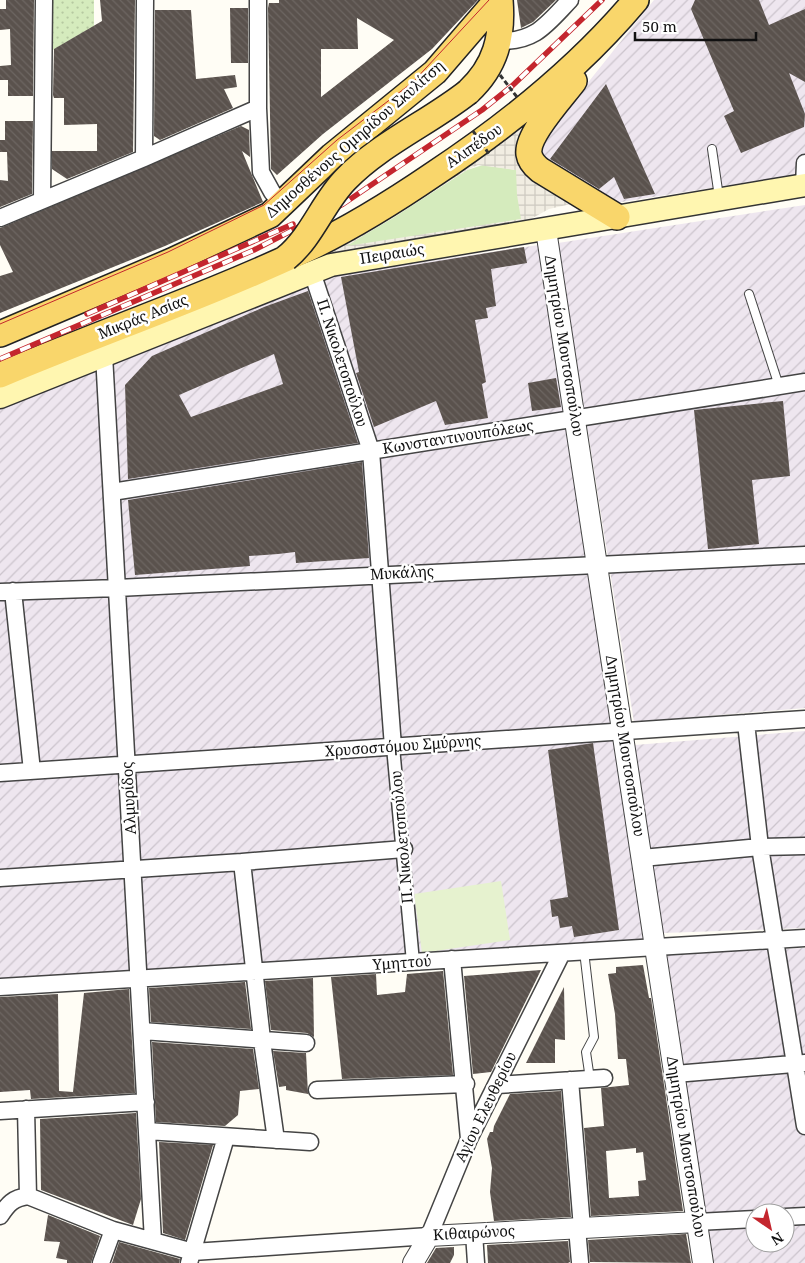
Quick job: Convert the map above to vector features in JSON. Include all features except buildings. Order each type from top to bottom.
[{"type":"main road","points":[[286,258],[299,246],[336,190],[355,170],[468,92],[490,67],[499,41],[502,19],[498,0]]},
{"type":"main road","name":"Δημοσθένους Ομηρίδου Σκυλίτση","points":[[0,334],[251,226],[283,206],[332,156],[435,72],[498,0]]},
{"type":"main road","points":[[617,217],[535,166],[530,160],[529,150],[536,132],[633,4]]},
{"type":"main road","name":"Αλιπέδου","points":[[286,258],[382,208],[500,129],[542,95],[633,4]]},
{"type":"main road","name":"Πειραιώς","points":[[0,397],[312,272],[352,261],[546,230],[804,185]]},
{"type":"main road","name":"Μικράς Ασίας","points":[[0,376],[286,258]]},
{"type":"street","points":[[42,200],[44,0]]},
{"type":"street","points":[[144,158],[145,0]]},
{"type":"street","points":[[258,0],[258,108],[262,172],[272,192],[283,206]]},
{"type":"street","points":[[499,41],[517,42],[532,36],[570,0]]},
{"type":"street","points":[[0,218],[258,108]]},
{"type":"street","points":[[804,185],[805,163]]},
{"type":"street","name":"Δημητρίου Μουτσοπούλου","points":[[546,230],[703,1263]]},
{"type":"street","name":"Π. Νικολετοπούλου","points":[[312,272],[371,451],[393,747],[404,849],[413,962]]},
{"type":"street","name":"Αλμυρίδος","points":[[104,355],[153,1241]]},
{"type":"street","name":"Κωνσταντινουπόλεως","points":[[112,492],[805,382]]},
{"type":"street","name":"Μυκάλης","points":[[7,592],[805,555]]},
{"type":"street","points":[[7,592],[32,771]]},
{"type":"street","name":"Χρυσοστόμου Σμύρνης","points":[[0,773],[127,766],[805,719]]},
{"type":"street","points":[[746,723],[760,847],[774,940],[800,1064],[805,1126]]},
{"type":"street","points":[[642,858],[760,847],[805,846]]},
{"type":"street","points":[[0,878],[404,849]]},
{"type":"street","points":[[242,862],[262,1040],[276,1140]]},
{"type":"street","name":"Υμηττού","points":[[0,987],[805,938]]},
{"type":"street","name":"Αγίου Ελευθερίου","points":[[413,1263],[429,1236],[470,1139],[562,953]]},
{"type":"street","points":[[452,960],[466,1084],[470,1139]]},
{"type":"street","points":[[142,1031],[306,1044]]},
{"type":"street","points":[[675,1074],[800,1064]]},
{"type":"street","points":[[496,1085],[597,1079]]},
{"type":"street","points":[[570,1080],[580,1228],[580,1262]]},
{"type":"street","points":[[317,1090],[466,1084]]},
{"type":"street","points":[[0,1111],[146,1102]]},
{"type":"street","points":[[0,1216],[8,1204],[17,1197],[28,1196],[26,1109]]},
{"type":"street","points":[[147,1131],[310,1142]]},
{"type":"street","points":[[191,1258],[226,1136]]},
{"type":"street","name":"Κιθαιρώνος","points":[[28,1196],[113,1230],[153,1241],[191,1258],[429,1236],[745,1220]]},
{"type":"street","points":[[101,1263],[113,1230]]},
{"type":"street","points":[[474,1233],[476,1263]]},
{"type":"lane","points":[[712,149],[720,200]]},
{"type":"lane","points":[[749,294],[779,386]]},
{"type":"lane","points":[[584,951],[594,1037],[586,1052],[597,1079]]},
{"type":"path","points":[[500,75],[517,97]]},
{"type":"path","points":[[473,131],[489,154]]},
{"type":"shaded area","points":[[654,0],[805,0],[805,173],[609,204],[542,162],[541,146],[554,125]]},
{"type":"shaded area","points":[[526,122],[528,123],[524,136],[571,204],[549,209],[527,221],[321,256]],"holes":[[[478,165],[516,170],[517,195],[521,219],[347,246],[467,170]]]},
{"type":"shaded area","points":[[805,205],[805,708],[634,722],[558,243]]},
{"type":"shaded area","points":[[539,245],[646,939],[400,959],[0,979],[0,407],[337,275]]},
{"type":"shaded area","points":[[805,731],[805,928],[663,933],[635,745]]},
{"type":"shaded area","points":[[805,948],[805,1263],[713,1263],[667,954]]},
{"type":"green space","points":[[51,0],[94,0],[94,26],[53,50]]},
{"type":"green space","points":[[483,165],[517,170],[522,219],[347,247],[347,245],[467,170]]},
{"type":"green space","points":[[501,881],[510,940],[422,953],[414,894]]},
{"type":"tram line","points":[[0,324],[168,252],[264,205],[337,140],[413,82],[489,0]]},
{"type":"railway","points":[[0,359],[254,250],[343,204],[482,110],[512,86],[602,0]]},
{"type":"railway","points":[[87,314],[293,224]]}]
